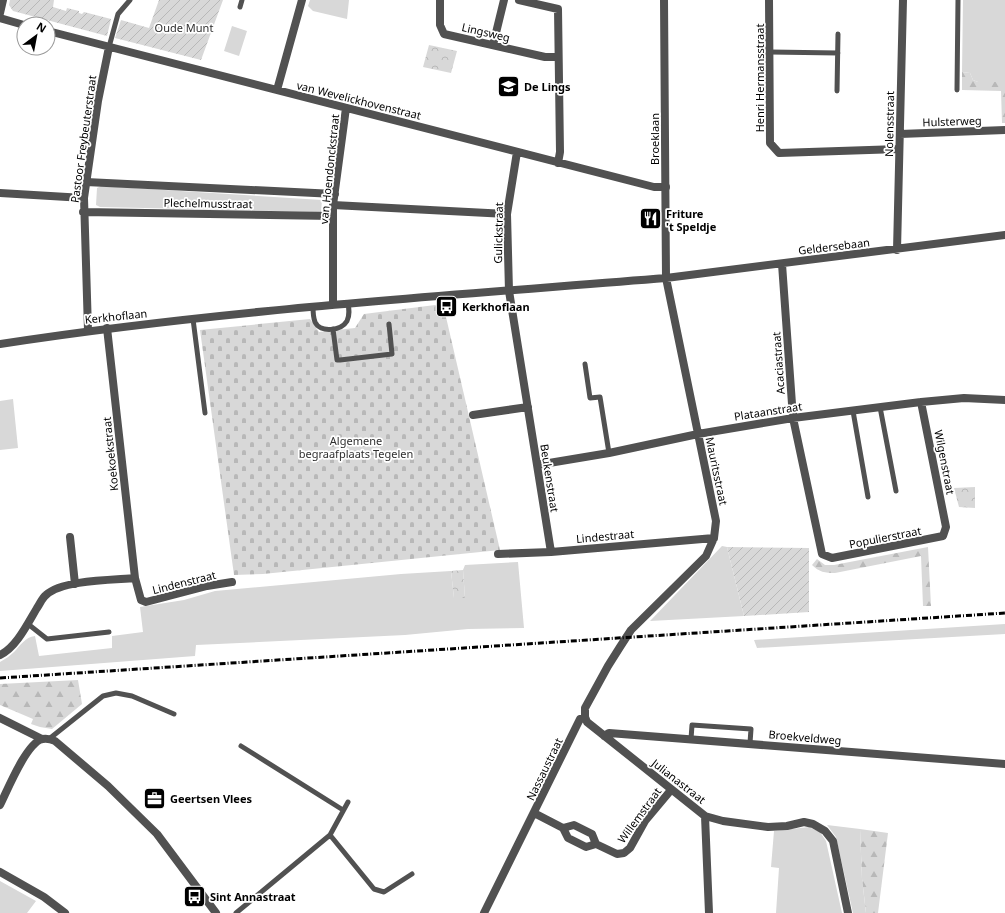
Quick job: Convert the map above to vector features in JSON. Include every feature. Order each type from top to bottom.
[{"type":"street","points":[[0,13],[3,0]]},
{"type":"street","points":[[277,90],[302,0]]},
{"type":"street","name":"Lingsweg","points":[[440,0],[440,25],[444,34],[545,57],[558,57]]},
{"type":"street","points":[[493,45],[504,0]]},
{"type":"street","points":[[518,0],[558,9],[560,152],[558,163]]},
{"type":"street","name":"Broeklaan","points":[[664,0],[666,278]]},
{"type":"street","name":"Henri Hermansstraat","points":[[769,0],[770,143],[779,153],[899,149]]},
{"type":"street","name":"Nolensstraat","points":[[897,250],[903,0]]},
{"type":"street","points":[[0,18],[16,23]]},
{"type":"street","name":"van Wevelickhovenstraat","points":[[56,33],[558,163],[654,187],[666,188]]},
{"type":"street","name":"Pastoor Freybeuterstraat","points":[[88,330],[84,198],[98,101],[109,47]]},
{"type":"street","name":"van Hoendonckstraat","points":[[333,304],[333,205],[346,108]]},
{"type":"street","name":"Hulsterweg","points":[[900,134],[1005,130]]},
{"type":"street","name":"Gulickstraat","points":[[509,290],[507,214],[517,152]]},
{"type":"street","name":"Plechelmusstraat","points":[[86,182],[335,194]]},
{"type":"street","points":[[0,193],[84,198]]},
{"type":"street","points":[[333,205],[507,214]]},
{"type":"street","name":"Plechelmusstraat","points":[[84,212],[333,216]]},
{"type":"street","name":"Geldersebaan","points":[[666,278],[897,250],[1005,235]]},
{"type":"street","name":"Acaciastraat","points":[[782,264],[793,418],[822,554]]},
{"type":"street","name":"Kerkhoflaan","points":[[0,344],[88,330],[333,304],[666,278]]},
{"type":"street","name":"Mauritsstraat","points":[[626,638],[631,630],[706,556],[714,538],[716,521],[666,278]]},
{"type":"street","name":"Beukenstraat","points":[[509,290],[551,552]]},
{"type":"street","name":"Koekoekstraat","points":[[107,328],[135,578]]},
{"type":"street","name":"Plataanstraat","points":[[537,466],[609,453],[698,434],[793,418],[964,398],[1005,400]]},
{"type":"street","name":"Wilgenstraat","points":[[921,402],[946,527]]},
{"type":"street","points":[[473,415],[528,407]]},
{"type":"street","name":"Populierstraat","points":[[822,554],[832,558],[943,536],[946,527]]},
{"type":"street","points":[[70,537],[75,584]]},
{"type":"street","name":"Lindestraat","points":[[498,554],[551,552],[714,538]]},
{"type":"street","points":[[0,656],[18,640],[45,596],[56,588],[75,584],[135,578]]},
{"type":"street","name":"Lindenstraat","points":[[135,578],[140,600],[146,602],[207,586],[232,582]]},
{"type":"street","name":"Nassaustraat","points":[[484,913],[580,719],[585,717],[585,708],[608,666],[626,638]]},
{"type":"street","name":"Julianastraat","points":[[585,717],[587,722],[705,816],[709,913]]},
{"type":"street","points":[[0,718],[46,739],[55,741],[108,786],[157,834],[216,913]]},
{"type":"street","name":"Broekveldweg","points":[[604,736],[609,733],[1005,764]]},
{"type":"street","points":[[0,805],[26,753],[35,743],[46,739]]},
{"type":"street","name":"Willemstraat","points":[[596,844],[616,854],[624,853],[630,848],[646,821],[671,790]]},
{"type":"street","points":[[534,813],[563,828],[568,838],[586,847],[596,844],[592,834],[574,825],[563,828]]},
{"type":"street","points":[[705,816],[723,821],[768,827],[787,826],[804,822],[813,824],[824,830],[833,841],[848,913]]},
{"type":"street","points":[[0,872],[44,897],[65,913]]},
{"type":"lane","points":[[109,47],[118,14],[130,0]]},
{"type":"lane","points":[[240,7],[242,0]]},
{"type":"lane","points":[[957,90],[958,0]]},
{"type":"lane","points":[[837,90],[838,34]]},
{"type":"lane","points":[[770,52],[838,53]]},
{"type":"lane","points":[[313,306],[314,320],[317,325],[325,329],[333,329],[339,328],[346,323],[349,313],[348,303]]},
{"type":"lane","points":[[193,319],[205,413]]},
{"type":"lane","points":[[333,329],[337,360],[340,360],[392,354],[389,324]]},
{"type":"lane","points":[[585,364],[590,398],[600,397],[609,453]]},
{"type":"lane","points":[[880,407],[896,491]]},
{"type":"lane","points":[[853,411],[868,497]]},
{"type":"lane","points":[[28,624],[47,639],[109,632]]},
{"type":"lane","points":[[46,739],[103,696],[116,693],[132,696],[174,714]]},
{"type":"lane","points":[[691,739],[692,725],[750,729],[750,743]]},
{"type":"lane","points":[[241,746],[344,810]]},
{"type":"lane","points":[[236,913],[330,835],[348,802]]},
{"type":"lane","points":[[330,835],[374,889],[384,892],[412,874]]},
{"type":"green space","points":[[10,0],[54,0],[53,7],[66,11],[67,8],[79,11],[79,13],[82,14],[84,12],[111,19],[107,36],[56,22],[56,16],[32,16],[13,11],[9,5]]},
{"type":"green space","name":"Oude Munt","points":[[159,0],[223,0],[201,60],[115,38],[121,20],[149,28]]},
{"type":"green space","points":[[310,0],[349,0],[347,19],[313,11],[308,6]]},
{"type":"green space","points":[[963,0],[1005,0],[1005,82],[978,82],[973,80],[970,73],[962,72]]},
{"type":"green space","points":[[232,26],[247,31],[239,56],[224,51]]},
{"type":"green space","points":[[429,45],[457,51],[451,73],[423,67]]},
{"type":"green space","points":[[962,72],[970,73],[973,80],[978,82],[1005,82],[1005,123],[1002,123],[1001,91],[962,90]]},
{"type":"green space","points":[[101,186],[322,200],[321,212],[100,207],[96,205],[97,188]]},
{"type":"green space","name":"Algemene begraafplaats Tegelen","points":[[443,304],[500,550],[263,574],[234,575],[200,330],[310,319],[319,332],[355,328],[364,314]]},
{"type":"green space","points":[[13,399],[18,448],[0,450],[0,401]]},
{"type":"green space","points":[[975,487],[975,508],[959,507],[954,488]]},
{"type":"green space","points":[[722,546],[727,547],[744,616],[650,621]]},
{"type":"green space","points":[[727,547],[809,548],[809,612],[744,616]]},
{"type":"green space","points":[[928,547],[931,606],[923,606],[921,556],[835,573],[822,572],[812,565],[817,559],[825,565],[834,565]]},
{"type":"green space","points":[[518,562],[524,628],[468,629],[405,635],[196,645],[195,656],[0,671],[0,662],[31,637],[35,636],[39,656],[112,648],[112,636],[143,632],[140,607],[184,600],[215,591],[401,574],[451,571],[454,598],[465,598],[463,570],[465,565]]},
{"type":"green space","points":[[463,570],[465,598],[454,598],[451,571]]},
{"type":"green space","points":[[1005,624],[1005,634],[757,648],[754,640]]},
{"type":"green space","points":[[78,680],[82,704],[52,729],[31,724],[33,719],[0,705],[0,684]]},
{"type":"green space","points":[[827,825],[860,829],[862,879],[866,913],[853,913],[836,837]]},
{"type":"green space","points":[[809,827],[820,832],[826,841],[842,913],[776,913],[779,868],[771,867],[774,831]]},
{"type":"green space","points":[[860,829],[888,833],[878,913],[866,913],[862,879]]},
{"type":"green space","points":[[0,881],[36,901],[27,913],[0,913]]},
{"type":"railway","points":[[0,678],[1005,613]]},
{"type":"place","name":"De Lings","points":[[509,86]]},
{"type":"place","name":"Friture 't Speldje","points":[[650,219]]},
{"type":"place","name":"Kerkhoflaan","points":[[446,306]]},
{"type":"place","name":"Geertsen Vlees","points":[[154,798]]},
{"type":"place","name":"Sint Annastraat","points":[[195,896]]}]
